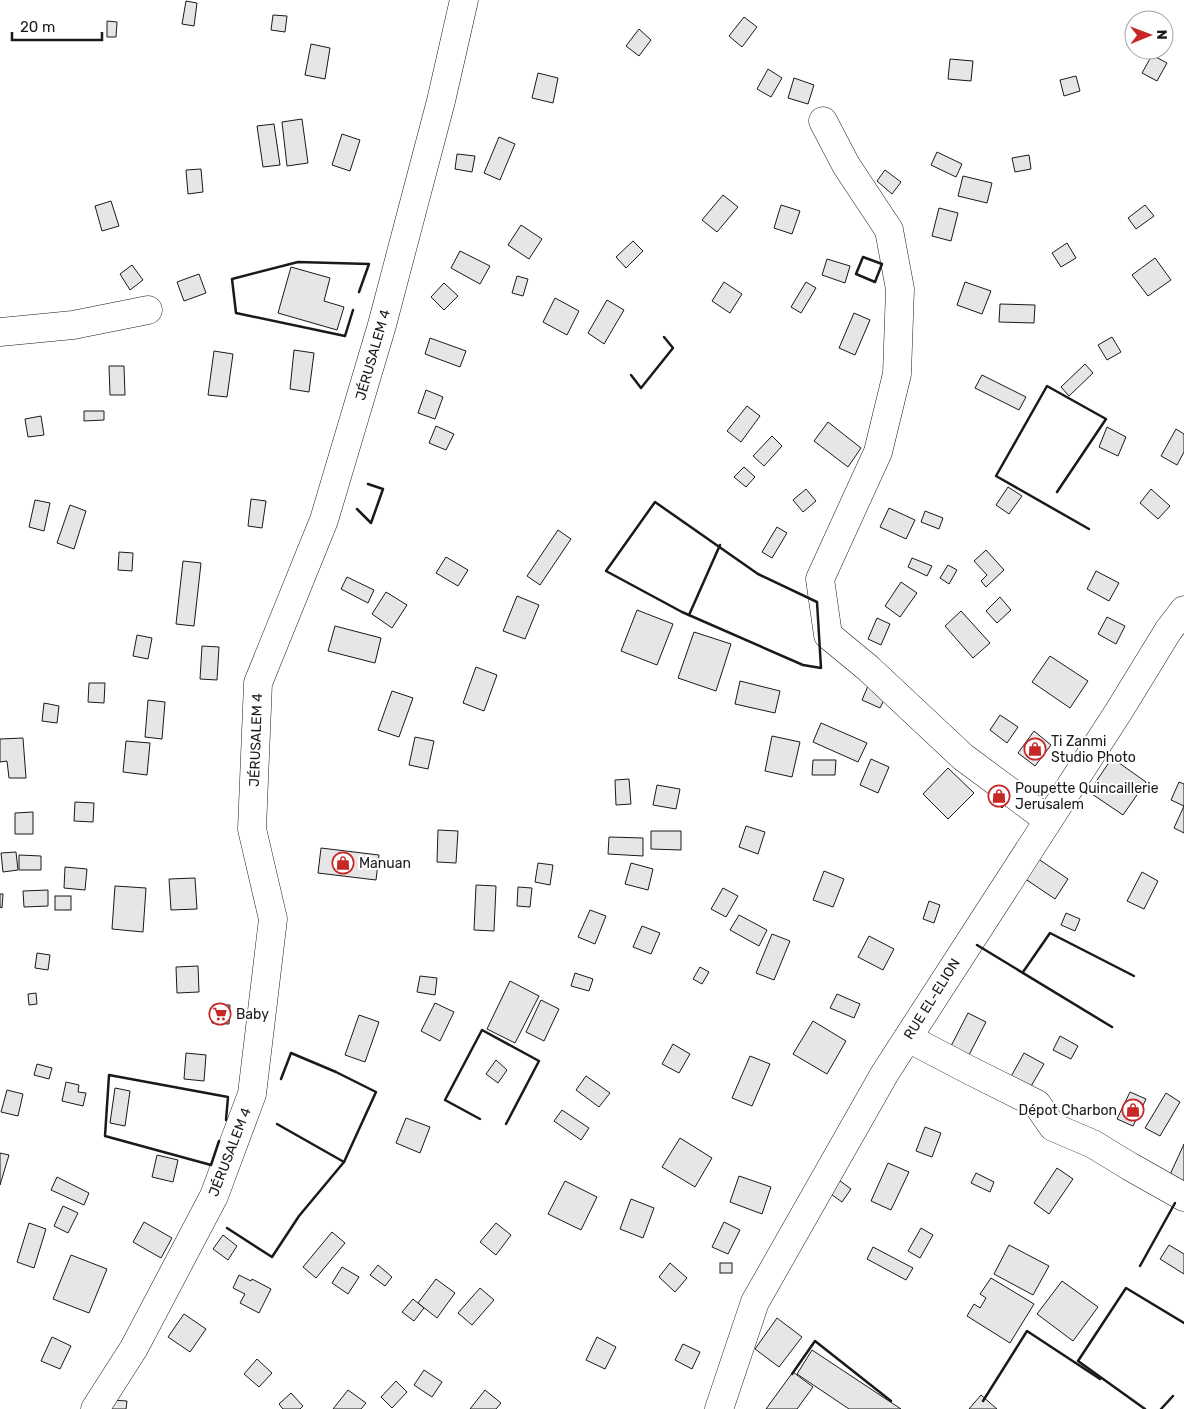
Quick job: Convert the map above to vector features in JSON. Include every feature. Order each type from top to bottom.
[{"type":"street","name":"JÉRUSALEM 4","points":[[94,1409],[134,1348],[214,1196],[252,1094],[272,920],[252,829],[258,683],[324,520],[389,297],[441,101],[464,0]]},
{"type":"street","points":[[823,121],[846,165],[889,230],[900,289],[897,374],[878,452],[820,579],[828,635],[868,668],[963,757],[1048,820]]},
{"type":"street","points":[[0,332],[73,325],[148,310]]},
{"type":"street","name":"RUE EL-ELION","points":[[719,1409],[755,1302],[885,1073],[1119,711],[1168,631],[1184,610]]},
{"type":"street","points":[[908,1038],[1037,1104],[1053,1127],[1094,1144],[1184,1197]]},
{"type":"building","points":[[186,1],[197,3],[194,26],[182,24]]},
{"type":"building","points":[[273,15],[287,16],[285,32],[271,30]]},
{"type":"building","points":[[744,17],[757,27],[742,47],[729,36]]},
{"type":"building","points":[[107,21],[117,22],[116,37],[107,37]]},
{"type":"building","points":[[639,29],[651,40],[639,56],[626,46]]},
{"type":"building","points":[[311,44],[330,48],[325,79],[305,75]]},
{"type":"building","points":[[950,59],[973,61],[971,81],[948,79]]},
{"type":"building","points":[[1149,60],[1161,60],[1167,63],[1157,81],[1142,73]]},
{"type":"building","points":[[768,69],[782,78],[771,97],[757,89]]},
{"type":"building","points":[[538,73],[558,78],[553,103],[532,98]]},
{"type":"building","points":[[1076,76],[1080,91],[1064,96],[1060,80]]},
{"type":"building","points":[[794,78],[814,85],[808,104],[788,98]]},
{"type":"building","points":[[302,119],[308,163],[287,166],[282,122]]},
{"type":"building","points":[[274,124],[280,165],[263,167],[257,126]]},
{"type":"building","points":[[342,134],[360,140],[350,171],[332,165]]},
{"type":"building","points":[[499,137],[515,144],[500,180],[484,173]]},
{"type":"building","points":[[937,152],[962,164],[956,177],[931,165]]},
{"type":"building","points":[[457,154],[475,156],[472,172],[455,169]]},
{"type":"building","points":[[1029,155],[1031,169],[1015,172],[1012,158]]},
{"type":"building","points":[[201,169],[203,192],[188,194],[186,170]]},
{"type":"building","points":[[885,170],[901,182],[892,194],[877,181]]},
{"type":"building","points":[[963,176],[992,183],[987,203],[958,196]]},
{"type":"building","points":[[723,195],[738,207],[717,232],[702,220]]},
{"type":"building","points":[[111,201],[119,226],[102,231],[95,206]]},
{"type":"building","points":[[781,205],[800,211],[792,234],[774,228]]},
{"type":"building","points":[[1145,205],[1154,216],[1136,229],[1128,218]]},
{"type":"building","points":[[939,208],[958,213],[951,241],[932,236]]},
{"type":"building","points":[[521,225],[542,239],[529,259],[508,245]]},
{"type":"building","points":[[633,241],[643,251],[626,268],[616,257]]},
{"type":"building","points":[[1067,243],[1076,258],[1061,267],[1052,253]]},
{"type":"building","points":[[460,251],[490,266],[480,284],[451,268]]},
{"type":"building","points":[[1155,258],[1171,280],[1148,296],[1132,275]]},
{"type":"building","points":[[827,259],[850,266],[845,283],[822,275]]},
{"type":"building","points":[[132,265],[143,280],[130,290],[120,274]]},
{"type":"building","points":[[291,267],[330,278],[324,301],[344,307],[337,330],[278,313]]},
{"type":"building","points":[[199,274],[206,293],[184,301],[177,282]]},
{"type":"building","points":[[517,276],[528,279],[523,296],[512,293]]},
{"type":"building","points":[[724,282],[742,294],[730,313],[712,301]]},
{"type":"building","points":[[806,282],[816,288],[801,313],[791,307]]},
{"type":"building","points":[[965,282],[991,291],[982,314],[957,305]]},
{"type":"building","points":[[444,283],[458,296],[444,310],[431,297]]},
{"type":"building","points":[[555,298],[579,311],[567,335],[543,322]]},
{"type":"building","points":[[607,300],[624,310],[604,344],[588,333]]},
{"type":"building","points":[[1000,304],[1035,305],[1034,323],[999,322]]},
{"type":"building","points":[[854,313],[870,320],[855,355],[839,348]]},
{"type":"building","points":[[1112,337],[1121,352],[1107,360],[1098,345]]},
{"type":"building","points":[[430,338],[466,351],[460,367],[425,354]]},
{"type":"building","points":[[294,350],[314,353],[309,392],[290,389]]},
{"type":"building","points":[[214,351],[233,354],[227,397],[208,395]]},
{"type":"building","points":[[1085,364],[1093,373],[1069,396],[1061,387]]},
{"type":"building","points":[[109,366],[124,366],[125,395],[110,395]]},
{"type":"building","points":[[982,375],[1026,397],[1019,410],[975,388]]},
{"type":"building","points":[[426,390],[443,397],[435,419],[418,413]]},
{"type":"building","points":[[747,406],[760,416],[741,442],[727,431]]},
{"type":"building","points":[[84,411],[104,411],[104,420],[84,421]]},
{"type":"building","points":[[41,416],[44,435],[28,437],[25,419]]},
{"type":"building","points":[[828,422],[861,448],[848,467],[814,441]]},
{"type":"building","points":[[436,426],[454,434],[446,450],[429,443]]},
{"type":"building","points":[[1107,427],[1126,437],[1118,456],[1099,447]]},
{"type":"building","points":[[1176,429],[1184,434],[1184,452],[1177,465],[1161,456]]},
{"type":"building","points":[[772,436],[782,446],[764,466],[753,456]]},
{"type":"building","points":[[744,467],[755,477],[746,487],[734,477]]},
{"type":"building","points":[[1008,487],[1022,496],[1009,514],[996,505]]},
{"type":"building","points":[[806,489],[816,501],[803,512],[793,500]]},
{"type":"building","points":[[1151,489],[1170,506],[1158,519],[1140,503]]},
{"type":"building","points":[[251,499],[266,501],[262,528],[248,526]]},
{"type":"building","points":[[35,500],[50,503],[44,531],[29,527]]},
{"type":"building","points":[[70,505],[86,511],[74,549],[57,543]]},
{"type":"building","points":[[889,508],[915,520],[906,539],[880,527]]},
{"type":"building","points":[[925,511],[943,518],[939,529],[921,522]]},
{"type":"building","points":[[777,527],[787,533],[772,558],[762,552]]},
{"type":"building","points":[[558,530],[571,539],[540,585],[527,576]]},
{"type":"building","points":[[986,550],[1004,570],[986,587],[981,581],[987,575],[974,561]]},
{"type":"building","points":[[119,552],[133,553],[132,571],[118,570]]},
{"type":"building","points":[[446,557],[468,570],[458,586],[436,573]]},
{"type":"building","points":[[912,558],[932,566],[927,576],[908,567]]},
{"type":"building","points":[[183,561],[201,563],[194,626],[176,624]]},
{"type":"building","points":[[948,565],[957,570],[949,584],[940,578]]},
{"type":"building","points":[[1096,571],[1119,583],[1109,601],[1087,589]]},
{"type":"building","points":[[347,577],[374,590],[368,603],[341,589]]},
{"type":"building","points":[[901,582],[917,593],[900,617],[885,606]]},
{"type":"building","points":[[386,592],[407,605],[392,628],[372,614]]},
{"type":"building","points":[[517,596],[539,605],[525,639],[503,631]]},
{"type":"building","points":[[1000,597],[1011,610],[997,623],[986,611]]},
{"type":"building","points":[[637,610],[673,624],[657,665],[621,651]]},
{"type":"building","points":[[961,611],[990,643],[973,658],[945,626]]},
{"type":"building","points":[[1107,617],[1125,626],[1116,644],[1098,634]]},
{"type":"building","points":[[877,618],[890,624],[881,645],[868,639]]},
{"type":"building","points":[[335,626],[381,638],[375,663],[328,651]]},
{"type":"building","points":[[694,632],[731,644],[716,691],[678,678]]},
{"type":"building","points":[[137,635],[152,638],[148,659],[133,656]]},
{"type":"building","points":[[202,646],[219,647],[217,680],[200,679]]},
{"type":"building","points":[[1050,656],[1088,681],[1070,708],[1032,682]]},
{"type":"building","points":[[476,667],[497,675],[484,711],[463,703]]},
{"type":"building","points":[[740,681],[780,691],[775,713],[735,704]]},
{"type":"building","points":[[89,683],[105,683],[104,703],[88,702]]},
{"type":"building","points":[[868,686],[887,694],[880,708],[862,700]]},
{"type":"building","points":[[392,691],[413,698],[399,737],[378,730]]},
{"type":"building","points":[[148,700],[165,702],[162,739],[145,737]]},
{"type":"building","points":[[44,703],[59,706],[57,723],[42,721]]},
{"type":"building","points":[[1000,715],[1018,727],[1007,743],[990,730]]},
{"type":"building","points":[[821,723],[867,743],[858,762],[813,742]]},
{"type":"building","points":[[1034,731],[1051,745],[1035,766],[1018,753]]},
{"type":"building","points":[[772,736],[800,742],[792,777],[765,771]]},
{"type":"building","points":[[415,737],[434,741],[428,769],[409,765]]},
{"type":"building","points":[[23,738],[26,778],[9,778],[7,761],[0,762],[0,739]]},
{"type":"building","points":[[126,741],[150,743],[147,775],[123,772]]},
{"type":"building","points":[[1112,758],[1146,782],[1123,815],[1089,792]]},
{"type":"building","points":[[871,759],[889,767],[878,793],[860,785]]},
{"type":"building","points":[[813,760],[836,760],[835,775],[812,775]]},
{"type":"building","points":[[948,768],[974,793],[948,819],[923,794]]},
{"type":"building","points":[[629,779],[631,804],[616,805],[615,780]]},
{"type":"building","points":[[1179,782],[1184,784],[1184,806],[1171,800]]},
{"type":"building","points":[[657,785],[680,789],[676,809],[653,805]]},
{"type":"building","points":[[995,785],[1010,800],[1002,808],[988,793]]},
{"type":"building","points":[[75,802],[94,803],[93,822],[74,821]]},
{"type":"building","points":[[1184,806],[1184,833],[1174,828]]},
{"type":"building","points":[[33,812],[33,834],[15,834],[15,813]]},
{"type":"building","points":[[746,826],[765,832],[758,854],[739,847]]},
{"type":"building","points":[[438,830],[458,831],[456,863],[437,862]]},
{"type":"building","points":[[651,831],[681,831],[681,850],[651,849]]},
{"type":"building","points":[[609,837],[643,838],[643,856],[608,854]]},
{"type":"building","points":[[321,848],[379,855],[376,880],[318,873]]},
{"type":"building","points":[[16,852],[18,870],[3,872],[1,853]]},
{"type":"building","points":[[1031,854],[1068,879],[1055,899],[1018,874]]},
{"type":"building","points":[[19,855],[41,856],[41,870],[19,870]]},
{"type":"building","points":[[538,863],[553,865],[550,885],[535,882]]},
{"type":"building","points":[[631,863],[653,869],[648,890],[625,884]]},
{"type":"building","points":[[65,867],[87,869],[85,890],[64,888]]},
{"type":"building","points":[[824,871],[844,879],[833,907],[813,900]]},
{"type":"building","points":[[1142,872],[1158,881],[1144,909],[1127,901]]},
{"type":"building","points":[[195,878],[197,909],[171,910],[169,879]]},
{"type":"building","points":[[476,885],[496,886],[494,931],[474,930]]},
{"type":"building","points":[[115,886],[146,888],[143,932],[112,929]]},
{"type":"building","points":[[518,887],[532,888],[530,907],[517,906]]},
{"type":"building","points":[[723,888],[738,896],[726,917],[711,909]]},
{"type":"building","points":[[48,890],[48,906],[24,907],[23,891]]},
{"type":"building","points":[[0,894],[3,894],[2,908],[0,907]]},
{"type":"building","points":[[55,896],[71,896],[71,910],[55,910]]},
{"type":"building","points":[[929,901],[940,905],[934,923],[923,919]]},
{"type":"building","points":[[590,910],[606,916],[595,944],[578,937]]},
{"type":"building","points":[[1066,913],[1080,919],[1075,931],[1061,925]]},
{"type":"building","points":[[739,915],[767,930],[759,946],[730,930]]},
{"type":"building","points":[[642,926],[660,933],[651,954],[633,947]]},
{"type":"building","points":[[772,934],[790,941],[774,980],[756,973]]},
{"type":"building","points":[[869,936],[894,949],[883,970],[858,957]]},
{"type":"building","points":[[37,953],[50,955],[48,970],[35,968]]},
{"type":"building","points":[[198,966],[199,992],[177,993],[176,967]]},
{"type":"building","points":[[700,967],[709,972],[702,984],[693,979]]},
{"type":"building","points":[[575,973],[593,979],[589,991],[571,986]]},
{"type":"building","points":[[420,976],[437,978],[435,995],[417,992]]},
{"type":"building","points":[[510,981],[539,996],[515,1043],[487,1029]]},
{"type":"building","points":[[36,993],[37,1004],[29,1005],[28,994]]},
{"type":"building","points":[[837,994],[860,1004],[854,1018],[830,1008]]},
{"type":"building","points":[[541,1000],[559,1009],[544,1041],[526,1032]]},
{"type":"building","points":[[435,1003],[454,1012],[440,1041],[421,1031]]},
{"type":"building","points":[[213,1005],[230,1005],[229,1024],[212,1023]]},
{"type":"building","points":[[968,1013],[986,1022],[969,1055],[951,1046]]},
{"type":"building","points":[[359,1015],[379,1022],[365,1062],[345,1055]]},
{"type":"building","points":[[813,1021],[846,1041],[827,1074],[793,1054]]},
{"type":"building","points":[[1060,1036],[1078,1046],[1071,1059],[1053,1050]]},
{"type":"building","points":[[673,1044],[690,1054],[679,1073],[662,1064]]},
{"type":"building","points":[[186,1053],[206,1055],[204,1081],[184,1079]]},
{"type":"building","points":[[1024,1053],[1044,1064],[1027,1093],[1008,1082]]},
{"type":"building","points":[[750,1056],[770,1064],[752,1106],[732,1098]]},
{"type":"building","points":[[496,1060],[507,1070],[498,1083],[486,1074]]},
{"type":"building","points":[[37,1064],[52,1068],[49,1079],[34,1075]]},
{"type":"building","points":[[586,1076],[610,1093],[599,1107],[576,1090]]},
{"type":"building","points":[[66,1082],[79,1085],[78,1092],[86,1093],[83,1106],[62,1101]]},
{"type":"building","points":[[115,1088],[130,1091],[125,1126],[110,1123]]},
{"type":"building","points":[[7,1090],[23,1094],[18,1116],[1,1112]]},
{"type":"building","points":[[1130,1092],[1146,1099],[1133,1126],[1117,1119]]},
{"type":"building","points":[[1166,1093],[1180,1102],[1160,1136],[1145,1128]]},
{"type":"building","points":[[562,1110],[589,1128],[581,1140],[554,1121]]},
{"type":"building","points":[[406,1118],[430,1127],[420,1153],[396,1143]]},
{"type":"building","points":[[925,1127],[941,1133],[932,1157],[916,1151]]},
{"type":"building","points":[[680,1138],[712,1158],[695,1187],[662,1167]]},
{"type":"building","points":[[1184,1144],[1184,1187],[1168,1179]]},
{"type":"building","points":[[0,1153],[9,1155],[0,1185]]},
{"type":"building","points":[[157,1155],[178,1160],[173,1182],[152,1177]]},
{"type":"building","points":[[888,1163],[909,1172],[891,1210],[871,1201]]},
{"type":"building","points":[[1057,1168],[1073,1179],[1049,1214],[1034,1203]]},
{"type":"building","points":[[828,1172],[851,1189],[842,1202],[818,1185]]},
{"type":"building","points":[[976,1173],[994,1182],[990,1192],[971,1183]]},
{"type":"building","points":[[739,1176],[771,1187],[762,1214],[730,1202]]},
{"type":"building","points":[[57,1177],[89,1193],[84,1205],[51,1190]]},
{"type":"building","points":[[565,1181],[597,1197],[581,1230],[548,1214]]},
{"type":"building","points":[[631,1199],[654,1208],[643,1238],[620,1229]]},
{"type":"building","points":[[63,1206],[78,1213],[68,1233],[54,1226]]},
{"type":"building","points":[[144,1222],[172,1238],[161,1258],[133,1242]]},
{"type":"building","points":[[724,1222],[740,1230],[728,1254],[712,1247]]},
{"type":"building","points":[[29,1223],[46,1229],[34,1268],[17,1262]]},
{"type":"building","points":[[496,1223],[511,1235],[496,1255],[480,1242]]},
{"type":"building","points":[[921,1228],[933,1235],[920,1258],[908,1251]]},
{"type":"building","points":[[332,1232],[345,1243],[316,1278],[303,1267]]},
{"type":"building","points":[[223,1235],[237,1246],[228,1260],[213,1249]]},
{"type":"building","points":[[1009,1245],[1049,1266],[1033,1295],[994,1274]]},
{"type":"building","points":[[1169,1245],[1184,1254],[1184,1274],[1160,1259]]},
{"type":"building","points":[[873,1247],[913,1268],[906,1280],[867,1259]]},
{"type":"building","points":[[71,1255],[107,1269],[89,1313],[53,1299]]},
{"type":"building","points":[[670,1263],[687,1278],[675,1292],[659,1277]]},
{"type":"building","points":[[720,1263],[732,1263],[732,1273],[720,1273]]},
{"type":"building","points":[[378,1265],[392,1277],[385,1286],[370,1275]]},
{"type":"building","points":[[342,1267],[359,1277],[348,1294],[332,1283]]},
{"type":"building","points":[[239,1275],[251,1281],[252,1279],[271,1289],[259,1313],[240,1303],[245,1294],[233,1288]]},
{"type":"building","points":[[991,1278],[1034,1304],[1010,1343],[967,1316],[974,1304],[980,1308],[986,1298],[980,1294]]},
{"type":"building","points":[[436,1279],[455,1293],[437,1318],[418,1303]]},
{"type":"building","points":[[1062,1281],[1098,1307],[1073,1341],[1037,1314]]},
{"type":"building","points":[[480,1288],[494,1300],[472,1325],[458,1313]]},
{"type":"building","points":[[413,1299],[424,1308],[414,1321],[402,1312]]},
{"type":"building","points":[[184,1314],[206,1329],[190,1352],[168,1337]]},
{"type":"building","points":[[777,1318],[802,1337],[779,1367],[755,1349]]},
{"type":"building","points":[[52,1337],[71,1346],[60,1369],[41,1361]]},
{"type":"building","points":[[597,1337],[616,1347],[605,1369],[586,1360]]},
{"type":"building","points":[[683,1344],[700,1352],[692,1369],[675,1360]]},
{"type":"building","points":[[812,1350],[901,1409],[849,1409],[797,1374]]},
{"type":"building","points":[[257,1359],[272,1373],[259,1387],[244,1374]]},
{"type":"building","points":[[424,1370],[442,1382],[432,1397],[414,1385]]},
{"type":"building","points":[[793,1372],[813,1387],[797,1409],[766,1409]]},
{"type":"building","points":[[396,1381],[407,1392],[392,1408],[381,1397]]},
{"type":"building","points":[[348,1390],[366,1403],[361,1409],[333,1409]]},
{"type":"building","points":[[485,1390],[501,1403],[496,1409],[470,1409]]},
{"type":"building","points":[[291,1393],[303,1406],[300,1409],[283,1409],[279,1404]]},
{"type":"building","points":[[981,1395],[997,1409],[969,1409]]},
{"type":"building","points":[[111,1400],[127,1401],[126,1409],[110,1409]]},
{"type":"wall","points":[[863,257],[882,264],[875,282],[856,274],[863,257]]},
{"type":"wall","points":[[353,310],[345,336],[236,313],[232,279],[298,262],[369,264],[359,292]]},
{"type":"wall","points":[[631,375],[641,388],[673,348],[664,337]]},
{"type":"wall","points":[[1057,492],[1106,419],[1047,386],[996,476],[1089,529]]},
{"type":"wall","points":[[357,509],[371,523],[383,489],[368,484]]},
{"type":"wall","points":[[655,502],[758,574],[817,602],[821,668],[803,665],[682,612],[606,571],[655,502]]},
{"type":"wall","points":[[689,615],[720,545]]},
{"type":"wall","points":[[1023,972],[1050,933],[1134,976]]},
{"type":"wall","points":[[977,945],[1112,1027]]},
{"type":"wall","points":[[480,1119],[445,1100],[482,1030],[539,1061],[506,1124]]},
{"type":"wall","points":[[281,1079],[291,1053],[376,1092],[344,1162]]},
{"type":"wall","points":[[219,1141],[211,1165],[105,1136],[109,1075],[228,1097],[226,1120]]},
{"type":"wall","points":[[227,1228],[272,1257],[299,1216],[344,1162],[277,1124]]},
{"type":"wall","points":[[1140,1266],[1175,1203]]},
{"type":"wall","points":[[1145,1409],[1078,1361],[1126,1288],[1184,1323]]},
{"type":"wall","points":[[983,1401],[1027,1331],[1100,1379]]},
{"type":"wall","points":[[792,1374],[815,1341],[891,1401]]},
{"type":"wall","points":[[1161,1409],[1173,1396]]},
{"type":"place","name":"Ti Zanmi Studio Photo","points":[[1035,749]]},
{"type":"place","name":"Poupette Quincaillerie Jerusalem","points":[[999,796]]},
{"type":"place","name":"Manuan","points":[[343,863]]},
{"type":"place","name":"Baby","points":[[220,1014]]},
{"type":"place","name":"Dépot Charbon","points":[[1133,1110]]}]
